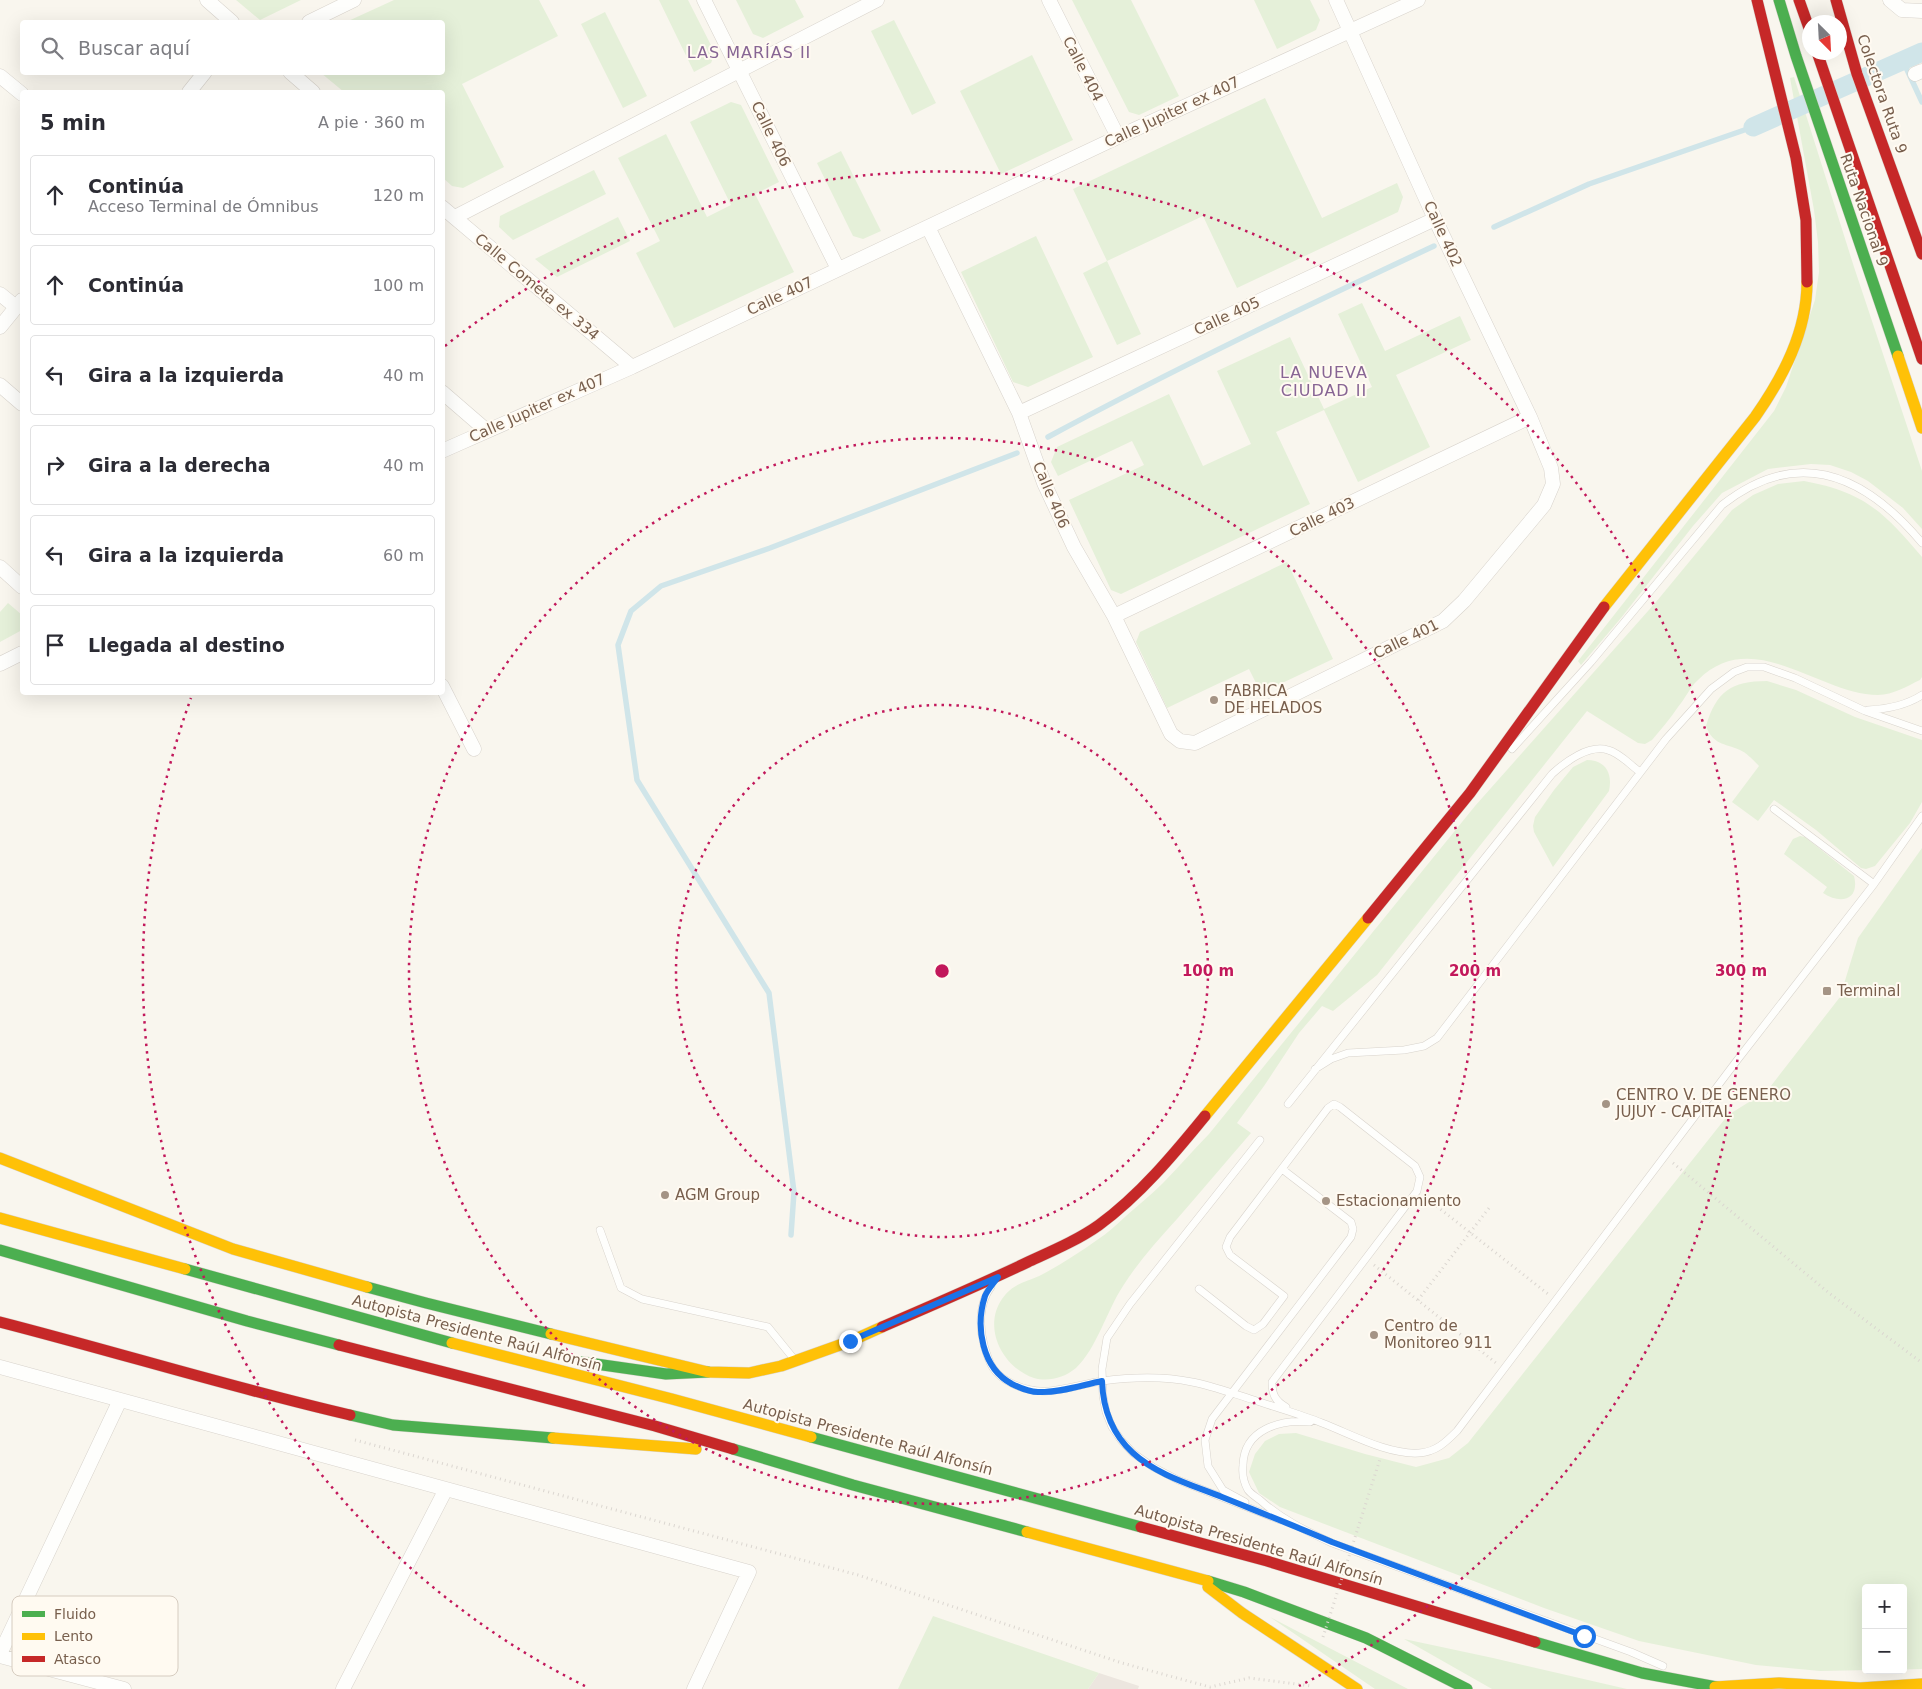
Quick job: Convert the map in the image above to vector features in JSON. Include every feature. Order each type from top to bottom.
[{"type":"main road","points":[[495,1355],[545,1356],[666,1374],[749,1373],[781,1366],[850,1341],[998,1277],[1071,1242],[1099,1225],[1131,1198],[1179,1148],[1470,794],[1603,608],[1755,417],[1774,390],[1790,357],[1803,318],[1807,286],[1806,220],[1796,158],[1756,0]]},
{"type":"main road","name":"Ruta Nacional 9","points":[[1779,0],[1796,56],[1922,428]]},
{"type":"main road","points":[[1799,0],[1804,15]]},
{"type":"main road","name":"Colectora Ruta 9","points":[[1836,0],[1857,74],[1922,254]]},
{"type":"main road","name":"Ruta Nacional 9","points":[[1820,60],[1922,359]]},
{"type":"main road","points":[[0,1158],[233,1249],[426,1303],[708,1372]]},
{"type":"main road","name":"Autopista Presidente Raúl Alfonsín","points":[[0,1218],[495,1355],[672,1399],[1259,1558],[1642,1673],[1727,1689]]},
{"type":"main road","points":[[0,1250],[248,1321],[353,1349],[530,1392],[853,1485],[1143,1561],[1244,1592],[1366,1638],[1467,1689]]},
{"type":"main road","points":[[0,1322],[83,1343],[285,1400],[393,1425],[750,1454]]},
{"type":"main road","points":[[1194,1577],[1242,1613],[1357,1689]]},
{"type":"main road","points":[[1715,1687],[1779,1683],[1860,1688],[1922,1684]]},
{"type":"street","points":[[207,0],[230,20]]},
{"type":"street","points":[[313,20],[354,0]]},
{"type":"street","name":"Calle 406","points":[[704,0],[838,269]]},
{"type":"street","points":[[455,217],[877,0]]},
{"type":"street","name":"Calle 404","points":[[1049,0],[1118,137]]},
{"type":"street","name":"Calle 402","points":[[1336,0],[1435,219],[1530,417],[1551,468]]},
{"type":"street","name":"Calle Jupiter ex 407","points":[[928,227],[1118,137],[1418,0]]},
{"type":"street","points":[[1890,0],[1902,10],[1921,12]]},
{"type":"street","points":[[191,90],[203,75]]},
{"type":"street","points":[[293,75],[310,90]]},
{"type":"street","points":[[0,76],[20,92]]},
{"type":"street","name":"Calle Cometa ex 334","points":[[445,209],[632,367]]},
{"type":"street","name":"Calle 405","points":[[1019,413],[1435,219]]},
{"type":"street","name":"Calle 406","points":[[928,227],[1019,413],[1044,483],[1074,547],[1114,616],[1171,734],[1180,741],[1195,743]]},
{"type":"street","name":"Calle 407","points":[[632,367],[928,227]]},
{"type":"street","points":[[0,294],[19,303],[0,327]]},
{"type":"street","name":"Calle Jupiter ex 407","points":[[445,450],[632,367]]},
{"type":"street","points":[[0,385],[20,402]]},
{"type":"street","points":[[445,395],[486,430]]},
{"type":"street","name":"Calle 403","points":[[1114,616],[1530,417]]},
{"type":"street","name":"Calle 401","points":[[1195,743],[1443,621],[1464,601],[1544,505],[1553,484],[1551,468]]},
{"type":"street","points":[[0,567],[20,585]]},
{"type":"street","points":[[0,664],[20,654]]},
{"type":"street","points":[[445,692],[474,748]]},
{"type":"street","points":[[0,1367],[749,1572],[694,1689]]},
{"type":"street","points":[[28,1596],[120,1400]]},
{"type":"street","points":[[343,1689],[446,1489]]},
{"type":"street","points":[[0,1655],[12,1630]]},
{"type":"street","points":[[77,1676],[124,1689]]},
{"type":"lane","points":[[1470,794],[1540,720],[1591,662],[1722,504],[1738,492],[1762,480],[1783,474],[1804,472],[1829,475],[1848,482],[1874,498],[1908,526],[1922,543]]},
{"type":"lane","points":[[1315,1069],[1331,1059],[1348,1053],[1404,1050],[1424,1046],[1437,1038],[1640,772],[1711,689],[1734,672],[1747,667],[1764,667],[1795,678],[1865,711],[1922,732]]},
{"type":"lane","points":[[1865,711],[1905,704],[1922,695]]},
{"type":"lane","points":[[1288,1104],[1552,774],[1562,765],[1592,750],[1606,749],[1616,753],[1640,772]]},
{"type":"lane","points":[[1774,809],[1874,884]]},
{"type":"lane","points":[[998,1277],[986,1294],[981,1312],[982,1336],[988,1362],[1002,1378],[1021,1388],[1037,1392],[1058,1390],[1102,1381],[1154,1377],[1173,1378],[1230,1393],[1321,1422],[1377,1445],[1400,1451],[1418,1453],[1442,1446],[1457,1431],[1874,884],[1921,819]]},
{"type":"lane","points":[[1199,1289],[1246,1326],[1254,1330],[1263,1324],[1284,1296],[1230,1254],[1226,1247],[1230,1238],[1328,1108],[1334,1104],[1415,1166],[1420,1177],[1417,1190],[1272,1382],[1272,1391],[1278,1403],[1299,1415]]},
{"type":"lane","points":[[1260,1140],[1118,1321],[1107,1338],[1103,1354],[1102,1381],[1106,1412],[1112,1427],[1133,1453],[1153,1467],[1178,1480],[1383,1562],[1631,1652],[1715,1687]]},
{"type":"lane","points":[[1282,1169],[1351,1222],[1353,1229],[1351,1237],[1230,1393],[1212,1419],[1205,1440],[1208,1466],[1223,1490],[1297,1527]]},
{"type":"lane","points":[[600,1230],[621,1288],[642,1299],[768,1327],[796,1361]]},
{"type":"lane","points":[[1297,1527],[1270,1510],[1248,1491],[1242,1474],[1243,1455],[1250,1440],[1267,1428],[1294,1420],[1321,1422]]},
{"type":"path","points":[[1665,1156],[1829,1293],[1922,1363]]},
{"type":"path","points":[[1417,1190],[1556,1300]]},
{"type":"path","points":[[1418,1300],[1489,1208]]},
{"type":"path","points":[[1366,1258],[1504,1369]]},
{"type":"path","points":[[347,1438],[858,1575],[1122,1663],[1210,1688],[1249,1678],[1321,1687]]},
{"type":"path","points":[[1322,1637],[1377,1465]]},
{"type":"shaded area","points":[[1099,1673],[1139,1686],[1138,1689],[1088,1689]]},
{"type":"green space","points":[[236,0],[301,0],[260,20]]},
{"type":"green space","points":[[394,0],[539,0],[558,36],[462,84],[504,167],[463,188],[452,186],[445,180],[445,90],[342,90],[323,75],[445,75],[445,20],[350,20]]},
{"type":"green space","points":[[659,0],[688,0],[715,53],[711,63],[694,72]]},
{"type":"green space","points":[[736,0],[795,0],[804,17],[763,38],[753,34]]},
{"type":"green space","points":[[1072,0],[1131,0],[1179,96],[1139,115],[1129,112]]},
{"type":"green space","points":[[1254,0],[1310,0],[1320,20],[1316,30],[1277,49]]},
{"type":"green space","points":[[605,12],[647,96],[623,108],[581,24]]},
{"type":"green space","points":[[894,20],[936,103],[912,115],[871,31]]},
{"type":"green space","points":[[1032,55],[1073,140],[1001,174],[960,91]]},
{"type":"green space","points":[[1794,77],[1854,267],[1922,471],[1922,529],[1903,508],[1868,481],[1851,472],[1830,465],[1811,464],[1768,469],[1722,493],[1693,526],[1621,618],[1581,665],[1578,661],[1774,411],[1786,387],[1815,300],[1819,272],[1814,210],[1790,78]]},
{"type":"green space","points":[[1265,98],[1322,218],[1397,183],[1403,197],[1398,212],[1237,288],[1203,216],[1107,261],[1073,189]]},
{"type":"green space","points":[[731,102],[741,105],[779,182],[755,194],[794,272],[674,328],[636,253],[660,241],[618,158],[666,134],[707,217],[731,205],[690,122]]},
{"type":"green space","points":[[841,151],[881,231],[863,239],[853,236],[817,163]]},
{"type":"green space","points":[[594,170],[606,194],[513,240],[499,227],[500,216]]},
{"type":"green space","points":[[618,217],[630,241],[557,277],[535,259]]},
{"type":"green space","points":[[1036,236],[1093,357],[1028,387],[1013,382],[961,272]]},
{"type":"green space","points":[[1107,261],[1141,334],[1117,345],[1083,273]]},
{"type":"green space","points":[[1362,303],[1385,351],[1460,316],[1471,340],[1396,375],[1430,447],[1358,482],[1324,410],[1276,432],[1310,504],[1121,594],[1111,590],[1069,500],[1144,465],[1132,441],[1058,476],[1051,462],[1057,447],[1169,394],[1203,466],[1251,444],[1217,371],[1290,337],[1324,409],[1372,387],[1338,314]]},
{"type":"green space","points":[[1804,481],[1842,491],[1871,506],[1896,528],[1922,557],[1922,677],[1920,680],[1894,692],[1878,695],[1855,692],[1786,666],[1763,660],[1741,659],[1719,665],[1698,680],[1662,728],[1652,740],[1645,744],[1638,743],[1587,711],[1377,975],[1333,1011],[1322,1006],[1299,1033],[1237,1123],[1251,1133],[1135,1268],[1117,1296],[1096,1340],[1076,1368],[1061,1377],[1039,1379],[1023,1373],[1013,1366],[999,1346],[994,1322],[996,1310],[1007,1293],[1016,1286],[1057,1266],[1101,1237],[1163,1183],[1209,1134],[1475,806],[1656,602],[1732,510],[1753,495],[1778,484]]},
{"type":"green space","points":[[1287,562],[1333,659],[1261,693],[1249,669],[1167,708],[1136,642],[1140,632]]},
{"type":"green space","points":[[8,603],[20,613],[20,631],[0,642],[0,612]]},
{"type":"green space","points":[[1767,681],[1796,690],[1855,717],[1922,740],[1922,802],[1910,823],[1875,866],[1866,869],[1861,868],[1816,830],[1774,800],[1758,821],[1732,802],[1759,766],[1743,751],[1712,737],[1706,726],[1715,705],[1727,691],[1744,683]]},
{"type":"green space","points":[[1587,760],[1599,762],[1609,773],[1609,791],[1553,867],[1534,832],[1535,817],[1573,767]]},
{"type":"green space","points":[[1800,836],[1805,837],[1854,876],[1855,884],[1852,895],[1847,898],[1836,899],[1823,893],[1827,887],[1784,854],[1793,839]]},
{"type":"green space","points":[[1922,848],[1922,1669],[1907,1669],[1907,1584],[1862,1584],[1862,1670],[1820,1671],[1756,1665],[1639,1641],[1544,1608],[1280,1507],[1259,1493],[1249,1472],[1255,1454],[1265,1441],[1279,1434],[1296,1433],[1416,1467],[1449,1458],[1468,1443],[1728,1115],[1767,1091],[1840,997],[1858,938]]},
{"type":"green space","points":[[933,1616],[1099,1673],[1088,1689],[898,1689]]},
{"type":"green space","points":[[1270,1617],[1408,1689],[1375,1689]]},
{"type":"green space","points":[[1404,1639],[1493,1658],[1627,1689],[1492,1689]]},
{"type":"waterway","points":[[1753,127],[1922,52]]},
{"type":"waterway","points":[[1903,61],[1922,102]]},
{"type":"waterway","points":[[1494,227],[1589,184],[1753,127]]},
{"type":"waterway","points":[[1048,437],[1240,339],[1434,246]]},
{"type":"waterway","points":[[791,1235],[794,1192],[769,993],[637,780],[618,645],[631,611],[661,586],[770,548],[1017,453]]},
{"type":"traffic: fast","points":[[1779,0],[1796,56],[1898,356]]},
{"type":"traffic: fast","points":[[0,1250],[247,1321],[339,1345]]},
{"type":"traffic: fast","points":[[185,1269],[452,1343]]},
{"type":"traffic: fast","points":[[367,1287],[551,1334]]},
{"type":"traffic: fast","points":[[582,1362],[666,1374],[708,1372]]},
{"type":"traffic: fast","points":[[350,1415],[393,1425],[553,1438]]},
{"type":"traffic: fast","points":[[811,1437],[1141,1527]]},
{"type":"traffic: fast","points":[[733,1449],[853,1485],[1027,1532]]},
{"type":"traffic: fast","points":[[1208,1581],[1244,1592],[1366,1638],[1467,1689]]},
{"type":"traffic: fast","points":[[1535,1642],[1642,1673],[1727,1689]]},
{"type":"traffic: slow","points":[[1604,607],[1755,417],[1775,386],[1792,353],[1798,336],[1803,319],[1807,282]]},
{"type":"traffic: slow","points":[[1898,356],[1922,428]]},
{"type":"traffic: slow","points":[[1205,1116],[1368,918]]},
{"type":"traffic: slow","points":[[0,1158],[233,1249],[367,1287]]},
{"type":"traffic: slow","points":[[0,1218],[185,1269]]},
{"type":"traffic: slow","points":[[551,1334],[708,1372],[749,1373],[781,1366],[851,1341],[882,1327]]},
{"type":"traffic: slow","points":[[452,1343],[672,1399],[811,1437]]},
{"type":"traffic: slow","points":[[553,1438],[696,1449]]},
{"type":"traffic: slow","points":[[1027,1532],[1208,1581]]},
{"type":"traffic: slow","points":[[1208,1587],[1242,1613],[1357,1689]]},
{"type":"traffic: slow","points":[[1715,1687],[1779,1683],[1860,1688],[1922,1684]]},
{"type":"traffic: jam","points":[[1757,0],[1796,158],[1806,220],[1807,282]]},
{"type":"traffic: jam","points":[[1799,0],[1804,15]]},
{"type":"traffic: jam","points":[[1836,0],[1857,74],[1922,254]]},
{"type":"traffic: jam","points":[[1820,60],[1922,359]]},
{"type":"traffic: jam","points":[[1368,918],[1470,793],[1604,607]]},
{"type":"traffic: jam","points":[[882,1327],[1010,1271],[1065,1245],[1099,1225],[1142,1187],[1169,1159],[1205,1116]]},
{"type":"traffic: jam","points":[[0,1322],[350,1415]]},
{"type":"traffic: jam","points":[[339,1345],[655,1426],[733,1449]]},
{"type":"traffic: jam","points":[[1141,1527],[1267,1561],[1535,1642]]},
{"type":"place","name":"FABRICA DE HELADOS","points":[[1214,700]]},
{"type":"place","name":"Terminal","points":[[1827,991]]},
{"type":"place","name":"CENTRO V. DE GENERO JUJUY - CAPITAL","points":[[1606,1104]]},
{"type":"place","name":"AGM Group","points":[[665,1195]]},
{"type":"place","name":"Estacionamiento","points":[[1326,1201]]},
{"type":"place","name":"Centro de Monitoreo 911","points":[[1374,1335]]},
{"type":"district","name":"LAS MARÍAS II","points":[[749,52]]},
{"type":"district","name":"LA NUEVA CIUDAD II","points":[[1324,381]]},
{"type":"route","points":[[850,1341],[998,1277],[986,1294],[981,1312],[982,1336],[988,1362],[1002,1378],[1021,1388],[1037,1392],[1058,1390],[1102,1381],[1106,1412],[1112,1427],[1133,1453],[1153,1467],[1178,1480],[1383,1562],[1584,1636]]}]
